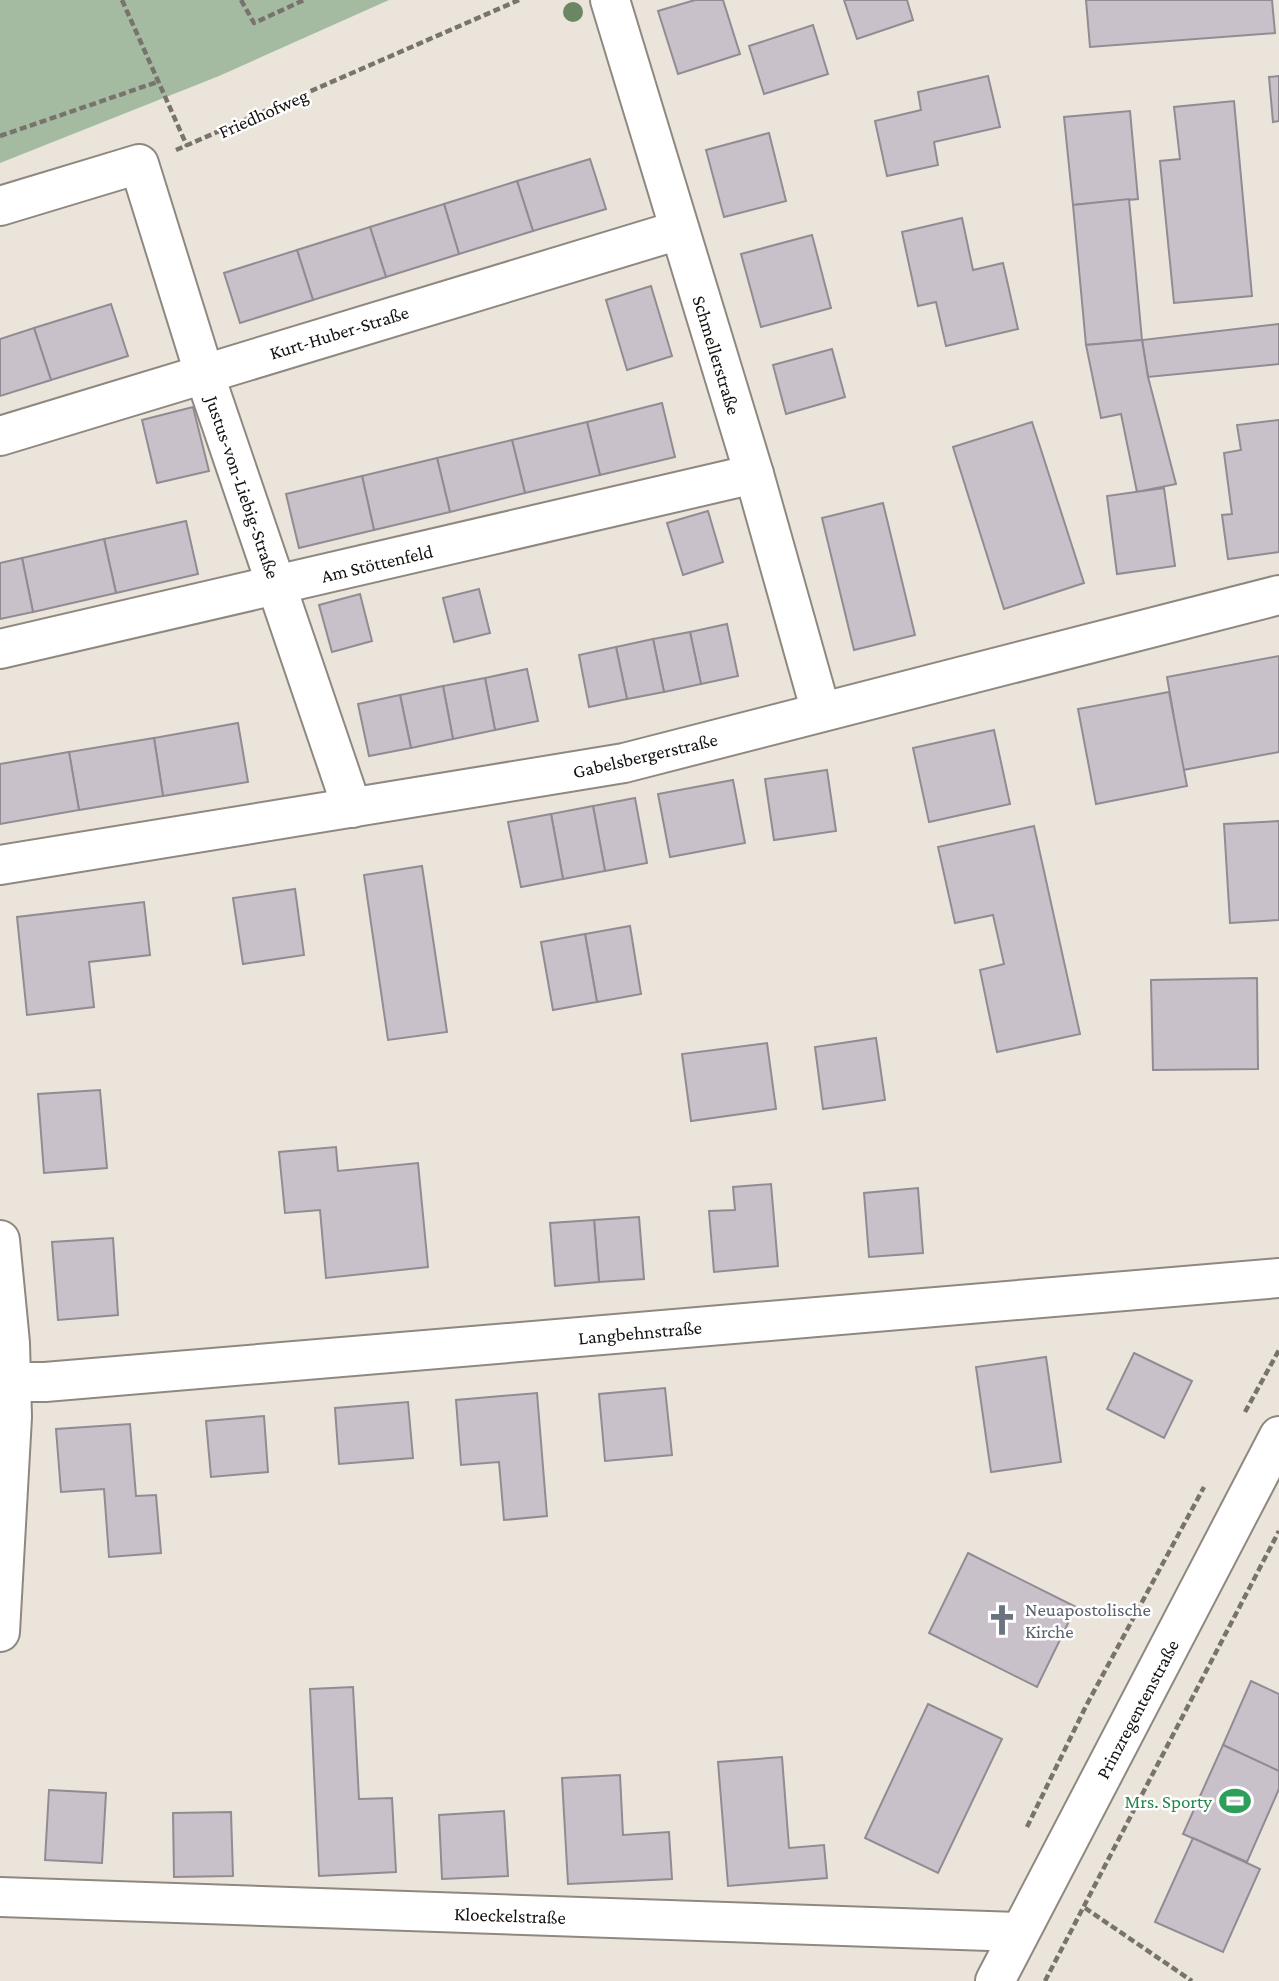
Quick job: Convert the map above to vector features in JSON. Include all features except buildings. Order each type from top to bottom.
[{"type":"street","name":"Schmellerstraße","points":[[610,0],[754,474],[821,712]]},
{"type":"street","points":[[0,206],[139,164]]},
{"type":"street","name":"Justus-von-Liebig-Straße","points":[[139,164],[204,373],[352,808]]},
{"type":"street","name":"Kurt-Huber-Straße","points":[[0,436],[679,230]]},
{"type":"street","name":"Am Stöttenfeld","points":[[0,649],[754,474]]},
{"type":"street","name":"Gabelsbergerstraße","points":[[0,865],[624,763],[1279,595]]},
{"type":"street","points":[[0,1240],[6,1382],[0,1632]]},
{"type":"street","name":"Langbehnstraße","points":[[6,1382],[73,1380],[1279,1278]]},
{"type":"street","name":"Prinzregentenstraße","points":[[995,1981],[1279,1436]]},
{"type":"street","name":"Kloeckelstraße","points":[[0,1896],[1020,1932]]},
{"type":"path","points":[[121,0],[160,81],[187,146]]},
{"type":"path","points":[[241,0],[254,23],[303,0]]},
{"type":"path","name":"Friedhofweg","points":[[139,164],[187,146],[519,0]]},
{"type":"path","points":[[0,136],[160,81]]},
{"type":"path","points":[[1239,1423],[1279,1350]]},
{"type":"path","points":[[1022,1839],[1086,1706],[1206,1485]]},
{"type":"path","points":[[1045,1981],[1279,1531]]},
{"type":"path","points":[[1085,1908],[1192,1981]]},
{"type":"green space","points":[[0,0],[389,0],[219,76],[0,163]]},
{"type":"place","name":"Neuapostolische Kirche","points":[[1002,1620]]},
{"type":"place","name":"Mrs. Sporty","points":[[1235,1801]]}]
